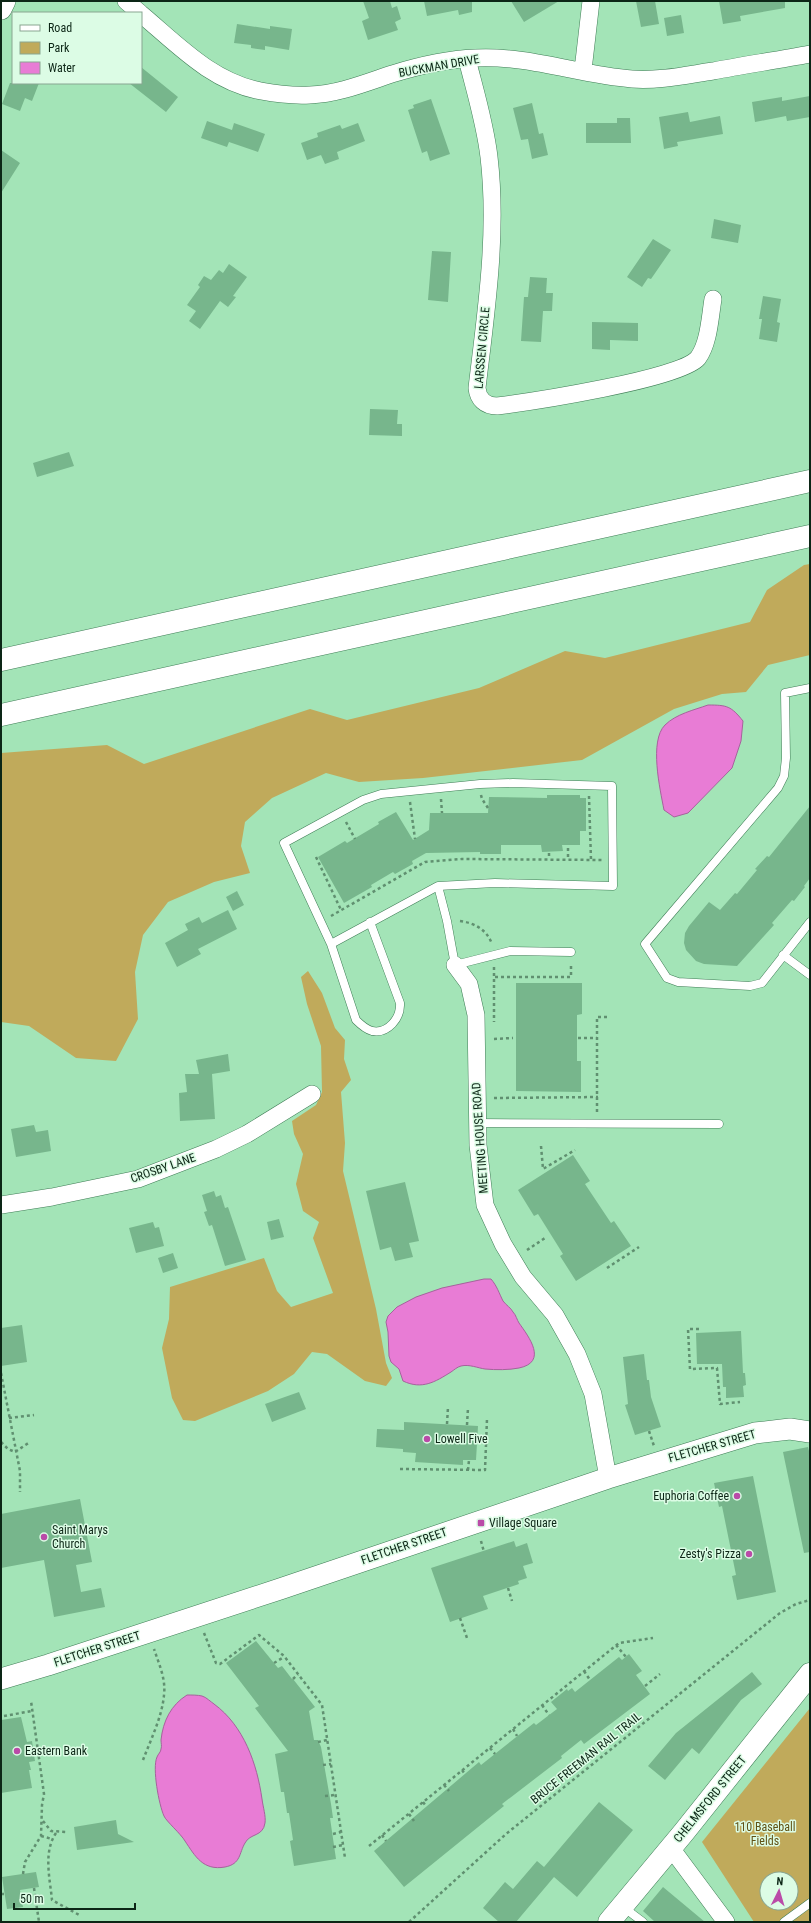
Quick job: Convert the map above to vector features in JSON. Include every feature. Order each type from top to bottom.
[{"type":"main road","points":[[555,537],[810,467]]},
{"type":"main road","points":[[1,660],[810,481]]},
{"type":"main road","points":[[1,715],[810,536]]},
{"type":"main road","name":"CHELMSFORD STREET","points":[[615,1914],[671,1848],[810,1674]]},
{"type":"street","points":[[1,9],[5,1]]},
{"type":"street","name":"BUCKMAN DRIVE","points":[[126,1],[138,12]]},
{"type":"street","points":[[583,70],[591,1]]},
{"type":"street","name":"BUCKMAN DRIVE","points":[[142,16],[201,65],[219,77],[239,86],[279,94],[311,95],[339,91],[412,69],[467,59],[492,58],[583,70],[632,79],[663,78],[810,54]]},
{"type":"street","name":"LARSSEN CIRCLE","points":[[467,59],[486,134],[491,179],[490,260],[478,388],[478,395],[482,401],[489,406],[496,406],[544,400],[649,377],[688,366],[697,359],[703,348],[713,299]]},
{"type":"street","name":"MEETING HOUSE ROAD","points":[[455,965],[469,984],[476,1015],[478,1123],[485,1205],[503,1244],[523,1277],[555,1315],[577,1354],[593,1394],[608,1478]]},
{"type":"street","name":"CROSBY LANE","points":[[1,1205],[52,1197],[138,1179],[216,1149],[247,1134],[312,1094]]},
{"type":"street","name":"FLETCHER STREET","points":[[1,1679],[265,1594],[608,1478],[755,1432],[790,1429],[810,1432]]},
{"type":"street","points":[[671,1848],[726,1922]]},
{"type":"lane","points":[[810,688],[785,693],[785,764],[784,776],[778,788],[645,944],[667,978],[678,982],[750,986],[762,982],[810,922]]},
{"type":"lane","points":[[331,944],[370,922],[438,886],[495,883],[613,886],[612,786],[513,783],[380,794],[363,800],[284,843],[331,944],[356,1020],[363,1027],[372,1031],[388,1027],[392,1024],[398,1016],[400,1003],[370,922]]},
{"type":"lane","points":[[438,886],[447,921],[455,965],[510,951],[571,952]]},
{"type":"lane","points":[[783,955],[810,975]]},
{"type":"lane","points":[[478,1123],[719,1124]]},
{"type":"lane","points":[[784,1922],[810,1903]]},
{"type":"lane","points":[[615,1914],[643,1922]]},
{"type":"path","points":[[408,791],[416,839]]},
{"type":"path","points":[[589,794],[590,860]]},
{"type":"path","points":[[340,812],[355,839]]},
{"type":"path","points":[[568,848],[568,859]]},
{"type":"path","points":[[549,853],[549,859]]},
{"type":"path","points":[[316,857],[342,910]]},
{"type":"path","points":[[329,918],[425,862],[462,859],[568,859],[604,860],[604,866]]},
{"type":"path","points":[[494,977],[571,977],[571,963]]},
{"type":"path","points":[[597,1112],[597,1018],[607,1018]]},
{"type":"path","points":[[494,1039],[513,1038]]},
{"type":"path","points":[[578,1038],[597,1038]]},
{"type":"path","points":[[494,1098],[598,1097]]},
{"type":"path","points":[[541,1146],[543,1169],[575,1150]]},
{"type":"path","points":[[526,1250],[545,1238]]},
{"type":"path","points":[[607,1268],[639,1247]]},
{"type":"path","points":[[699,1329],[688,1329],[690,1369],[717,1368],[720,1404],[740,1402]]},
{"type":"path","points":[[1,1373],[15,1452],[20,1471],[20,1492]]},
{"type":"path","points":[[447,1424],[448,1407]]},
{"type":"path","points":[[466,1425],[468,1408]]},
{"type":"path","points":[[9,1418],[34,1415]]},
{"type":"path","points":[[400,1469],[485,1470],[487,1419]]},
{"type":"path","points":[[1,1442],[8,1449],[15,1452]]},
{"type":"path","points":[[15,1452],[30,1442]]},
{"type":"path","points":[[468,1470],[469,1460]]},
{"type":"path","points":[[480,1538],[484,1552]]},
{"type":"path","points":[[508,1588],[512,1601]]},
{"type":"path","name":"BRUCE FREEMAN RAIL TRAIL","points":[[409,1922],[506,1834],[780,1614],[796,1604],[810,1600]]},
{"type":"path","points":[[460,1618],[467,1638]]},
{"type":"path","points":[[203,1630],[216,1663],[220,1664],[258,1635],[284,1656],[322,1705],[345,1858]]},
{"type":"path","points":[[369,1846],[616,1645],[619,1643],[653,1638]]},
{"type":"path","points":[[616,1645],[626,1657]]},
{"type":"path","points":[[143,1760],[161,1710],[164,1694],[163,1677],[153,1648]]},
{"type":"path","points":[[274,1663],[284,1656]]},
{"type":"path","points":[[584,1671],[590,1680]]},
{"type":"path","points":[[293,1678],[298,1674]]},
{"type":"path","points":[[644,1686],[660,1674]]},
{"type":"path","points":[[23,1874],[25,1862],[41,1836],[42,1805],[44,1794],[31,1701]]},
{"type":"path","points":[[542,1705],[549,1715]]},
{"type":"path","points":[[4,1716],[32,1711]]},
{"type":"path","points":[[513,1729],[517,1736]]},
{"type":"path","points":[[318,1742],[327,1740]]},
{"type":"path","points":[[490,1748],[495,1754]]},
{"type":"path","points":[[324,1765],[331,1764]]},
{"type":"path","points":[[462,1770],[465,1774]]},
{"type":"path","points":[[444,1785],[449,1791]]},
{"type":"path","points":[[325,1796],[335,1795]]},
{"type":"path","points":[[423,1802],[426,1806]]},
{"type":"path","points":[[409,1814],[414,1821]]},
{"type":"path","points":[[42,1820],[45,1826],[56,1833],[67,1832]]},
{"type":"path","points":[[333,1834],[341,1832]]},
{"type":"path","points":[[56,1833],[52,1839],[48,1860],[52,1900],[81,1916]]},
{"type":"path","points":[[382,1835],[386,1841]]},
{"type":"path","points":[[41,1836],[52,1839]]},
{"type":"path","points":[[334,1846],[343,1845]]},
{"type":"path","points":[[34,1888],[39,1922]]},
{"type":"green space","points":[[810,564],[810,655],[768,665],[746,692],[722,694],[674,709],[582,760],[423,778],[359,782],[326,773],[272,798],[245,822],[241,846],[250,873],[214,882],[168,902],[143,935],[135,972],[138,1019],[116,1061],[76,1058],[29,1026],[1,1022],[1,753],[107,745],[144,764],[310,709],[347,720],[479,688],[565,651],[605,658],[750,622],[767,590],[804,565]]},
{"type":"green space","points":[[308,971],[322,993],[335,1028],[345,1040],[344,1059],[351,1080],[341,1092],[345,1143],[343,1171],[376,1309],[386,1363],[392,1378],[386,1386],[365,1381],[327,1354],[312,1352],[294,1374],[268,1391],[195,1421],[183,1420],[172,1398],[162,1348],[169,1319],[170,1287],[264,1258],[277,1291],[291,1307],[333,1293],[313,1238],[319,1222],[303,1211],[296,1184],[303,1154],[294,1134],[292,1121],[316,1105],[322,1092],[321,1046],[307,1004],[301,977]]},
{"type":"green space","name":"110 Baseball Fields","points":[[810,1708],[810,1922],[754,1922],[702,1842]]},
{"type":"water","points":[[708,705],[728,707],[739,716],[743,721],[741,741],[732,768],[688,813],[674,817],[664,810],[660,790],[657,753],[660,732],[669,721],[674,718]]},
{"type":"water","points":[[484,1279],[491,1279],[503,1301],[514,1313],[534,1348],[533,1360],[528,1365],[519,1368],[502,1370],[461,1366],[434,1382],[422,1385],[410,1384],[403,1381],[399,1369],[391,1362],[389,1356],[386,1322],[388,1316],[397,1307],[416,1297],[442,1288]]},
{"type":"water","points":[[187,1695],[199,1695],[205,1697],[224,1713],[241,1734],[253,1759],[257,1772],[265,1817],[264,1827],[262,1831],[247,1840],[239,1858],[230,1866],[217,1868],[211,1867],[200,1861],[183,1838],[165,1818],[160,1804],[155,1769],[157,1757],[161,1750],[162,1733],[166,1720],[172,1709]]},
{"type":"building","points":[[363,1],[390,1],[392,8],[397,6],[401,19],[395,22],[398,30],[368,40],[362,21],[369,18]]},
{"type":"building","points":[[424,1],[472,1],[472,12],[459,15],[458,10],[427,16]]},
{"type":"building","points":[[511,1],[559,1],[524,22]]},
{"type":"building","points":[[636,1],[655,1],[659,24],[641,27]]},
{"type":"building","points":[[719,1],[785,1],[785,8],[740,16],[741,21],[723,24]]},
{"type":"building","points":[[681,15],[684,33],[667,36],[664,18]]},
{"type":"building","points":[[237,24],[270,29],[270,26],[292,29],[289,50],[265,46],[265,50],[251,48],[251,45],[234,43]]},
{"type":"building","points":[[142,68],[178,97],[166,112],[130,84],[142,84]]},
{"type":"building","points":[[10,83],[39,84],[32,101],[25,98],[20,111],[2,104]]},
{"type":"building","points":[[810,96],[810,117],[787,121],[786,116],[755,122],[752,102],[782,97],[782,101]]},
{"type":"building","points":[[431,99],[450,154],[430,161],[427,151],[422,153],[408,110],[414,108],[413,105]]},
{"type":"building","points":[[532,103],[539,134],[543,133],[548,155],[532,159],[528,139],[521,140],[513,108]]},
{"type":"building","points":[[688,112],[690,122],[720,116],[723,134],[677,142],[678,146],[664,149],[659,117]]},
{"type":"building","points":[[617,118],[630,118],[631,143],[586,143],[586,123],[617,123]]},
{"type":"building","points":[[207,121],[232,130],[234,123],[265,134],[258,152],[229,142],[227,147],[201,138]]},
{"type":"building","points":[[358,123],[365,141],[337,152],[339,159],[325,164],[321,155],[307,160],[301,143],[318,137],[317,133],[340,125],[342,129]]},
{"type":"building","points":[[1,150],[20,163],[1,193]]},
{"type":"building","points":[[714,219],[741,225],[738,243],[711,238]]},
{"type":"building","points":[[653,239],[671,250],[651,279],[648,278],[642,287],[627,277]]},
{"type":"building","points":[[432,251],[451,252],[448,302],[428,300]]},
{"type":"building","points":[[229,264],[247,277],[233,296],[236,297],[228,307],[220,301],[200,329],[189,321],[196,311],[187,305],[200,287],[198,285],[204,276],[211,280],[219,270],[223,273]]},
{"type":"building","points":[[530,277],[547,278],[546,293],[553,293],[552,311],[543,311],[541,342],[521,341],[524,297],[528,297]]},
{"type":"building","points":[[763,296],[781,299],[777,322],[780,323],[777,342],[759,339],[762,319],[759,319]]},
{"type":"building","points":[[592,322],[638,323],[638,341],[610,340],[610,350],[592,349]]},
{"type":"building","points":[[370,409],[398,410],[397,424],[402,424],[402,436],[369,435]]},
{"type":"building","points":[[69,452],[74,466],[37,477],[33,463]]},
{"type":"building","points":[[547,795],[580,795],[580,798],[586,798],[586,831],[580,831],[580,845],[562,845],[563,851],[542,852],[541,845],[501,845],[501,854],[480,854],[480,852],[426,853],[412,861],[413,864],[395,874],[393,872],[371,885],[372,887],[344,903],[318,857],[345,841],[347,843],[396,812],[413,840],[429,830],[430,813],[488,813],[489,797],[547,798]]},
{"type":"building","points":[[810,806],[810,878],[804,886],[805,887],[794,901],[792,900],[772,923],[774,925],[737,966],[704,964],[696,961],[686,950],[684,943],[685,933],[689,926],[709,902],[720,910],[735,893],[737,894],[757,870],[755,869],[767,856],[769,857]]},
{"type":"building","points":[[237,891],[244,905],[233,911],[226,897]]},
{"type":"building","points":[[228,910],[237,929],[198,949],[201,954],[177,967],[165,943],[188,930],[185,924],[199,917],[202,923]]},
{"type":"building","points":[[516,983],[582,983],[582,1014],[577,1015],[577,1061],[581,1061],[581,1092],[516,1091]]},
{"type":"building","points":[[228,1054],[230,1071],[212,1074],[215,1119],[180,1121],[179,1093],[187,1092],[185,1074],[199,1074],[196,1060]]},
{"type":"building","points":[[34,1125],[36,1132],[48,1130],[51,1151],[16,1157],[11,1129]]},
{"type":"building","points":[[573,1155],[590,1181],[585,1184],[611,1223],[614,1221],[631,1246],[576,1281],[560,1256],[563,1254],[538,1214],[534,1216],[518,1190]]},
{"type":"building","points":[[405,1182],[419,1241],[409,1243],[413,1257],[395,1261],[391,1247],[380,1250],[366,1191]]},
{"type":"building","points":[[214,1191],[216,1197],[221,1195],[225,1208],[228,1207],[246,1260],[225,1266],[212,1225],[209,1226],[204,1212],[207,1211],[202,1195]]},
{"type":"building","points":[[279,1219],[284,1237],[271,1240],[267,1222]]},
{"type":"building","points":[[153,1222],[155,1228],[159,1227],[164,1246],[136,1253],[129,1228]]},
{"type":"building","points":[[173,1253],[178,1268],[163,1273],[158,1258]]},
{"type":"building","points":[[22,1325],[27,1362],[1,1366],[1,1328]]},
{"type":"building","points":[[741,1331],[743,1373],[745,1373],[746,1385],[743,1386],[744,1397],[726,1398],[726,1387],[723,1387],[722,1364],[697,1364],[696,1333]]},
{"type":"building","points":[[644,1354],[647,1380],[649,1380],[651,1397],[661,1427],[635,1435],[625,1405],[628,1404],[623,1357]]},
{"type":"building","points":[[299,1392],[306,1409],[272,1422],[265,1404]]},
{"type":"building","name":"Lowell Five","points":[[404,1422],[478,1426],[476,1460],[463,1460],[463,1465],[415,1462],[416,1453],[403,1452],[403,1449],[376,1447],[377,1429],[404,1430]]},
{"type":"building","points":[[808,1447],[810,1455],[810,1552],[804,1553],[783,1452]]},
{"type":"building","points":[[753,1476],[776,1592],[737,1600],[732,1576],[736,1575],[722,1506],[719,1507],[714,1483]]},
{"type":"building","name":"Saint Marys Church","points":[[80,1499],[92,1562],[76,1565],[81,1592],[101,1588],[105,1607],[54,1617],[44,1560],[1,1568],[1,1514]]},
{"type":"building","points":[[514,1541],[516,1547],[527,1543],[533,1563],[523,1566],[527,1578],[518,1581],[519,1584],[483,1596],[488,1609],[450,1622],[431,1568]]},
{"type":"building","points":[[256,1641],[278,1668],[282,1666],[315,1707],[309,1711],[314,1740],[318,1740],[321,1747],[333,1818],[330,1818],[336,1859],[294,1866],[290,1841],[293,1840],[289,1813],[287,1813],[284,1792],[281,1792],[275,1754],[288,1751],[255,1708],[259,1706],[226,1663]]},
{"type":"building","points":[[629,1654],[642,1671],[636,1675],[650,1694],[584,1744],[581,1740],[561,1756],[562,1758],[502,1804],[504,1806],[404,1887],[374,1851],[479,1762],[481,1765],[534,1723],[536,1725],[557,1709],[551,1702],[567,1689],[568,1691],[572,1688],[575,1692],[619,1657],[622,1660]]},
{"type":"building","points":[[752,1672],[762,1684],[741,1700],[699,1754],[692,1748],[665,1780],[648,1766],[676,1733]]},
{"type":"building","name":"Eastern Bank","points":[[21,1717],[27,1742],[32,1741],[35,1761],[29,1762],[31,1770],[29,1770],[32,1788],[1,1793],[1,1720]]},
{"type":"building","points":[[599,1802],[633,1830],[577,1897],[554,1877],[516,1922],[499,1922],[483,1908],[505,1882],[513,1889],[537,1861],[544,1867]]},
{"type":"building","points":[[116,1820],[118,1834],[134,1842],[77,1850],[74,1827]]},
{"type":"building","points":[[36,1872],[39,1887],[20,1890],[23,1907],[7,1909],[2,1877]]},
{"type":"building","points":[[663,1887],[705,1922],[655,1922],[643,1911]]},
{"type":"place","name":"Lowell Five","points":[[427,1439]]},
{"type":"place","name":"Euphoria Coffee","points":[[737,1496]]},
{"type":"place","name":"Village Square","points":[[481,1523]]},
{"type":"place","name":"Saint Marys Church","points":[[44,1537]]},
{"type":"place","name":"Zesty's Pizza","points":[[749,1554]]},
{"type":"place","name":"Eastern Bank","points":[[17,1751]]}]
